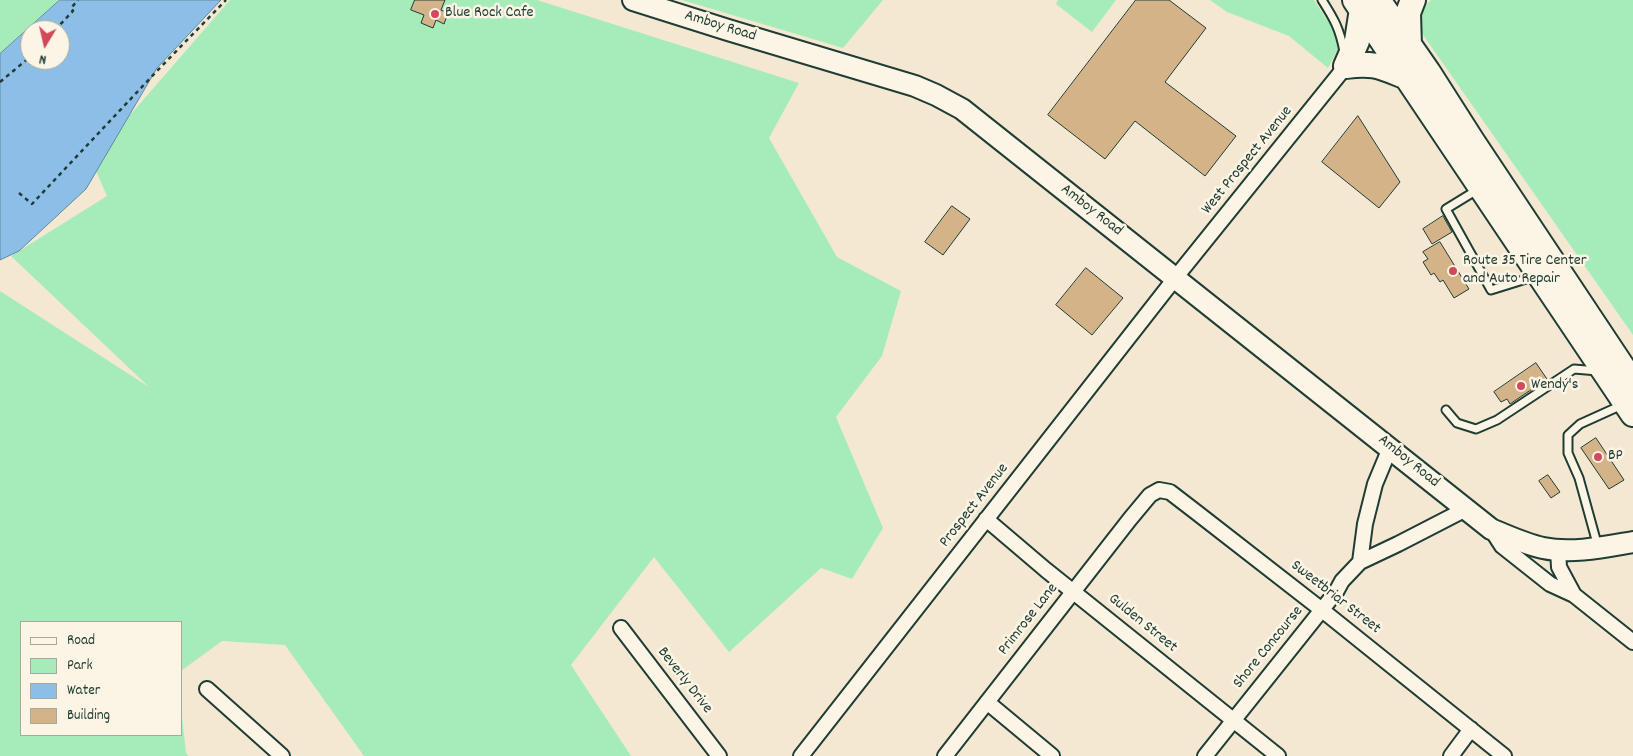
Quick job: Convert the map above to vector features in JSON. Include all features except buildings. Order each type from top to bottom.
[{"type":"highway","points":[[1409,46],[1408,13],[1413,0]]},
{"type":"highway","points":[[1346,66],[1357,41],[1365,3]]},
{"type":"highway","points":[[1365,3],[1409,46],[1428,72],[1477,148],[1631,400]]},
{"type":"highway","points":[[1365,3],[1407,77],[1604,371],[1631,400]]},
{"type":"highway","points":[[1346,66],[1377,65],[1407,77]]},
{"type":"main road","name":"Amboy Road","points":[[633,0],[915,86],[962,109],[1491,528],[1528,544],[1558,550],[1598,548],[1633,542]]},
{"type":"street","name":"West Prospect Avenue","points":[[1176,278],[1346,66]]},
{"type":"street","name":"Prospect Avenue","points":[[801,756],[1176,278]]},
{"type":"street","points":[[1360,562],[1365,524],[1375,484],[1390,448]]},
{"type":"street","name":"Sweetbriar Street","points":[[1141,506],[1159,490],[1170,492],[1322,610],[1504,756]]},
{"type":"street","name":"Primrose Lane","points":[[945,756],[1141,506]]},
{"type":"street","name":"Shore Concourse","points":[[1206,756],[1336,592],[1342,581],[1360,562],[1466,509]]},
{"type":"street","name":"Gulden Street","points":[[986,519],[1278,756]]},
{"type":"street","name":"Amboy Road","points":[[1491,528],[1502,546],[1550,584],[1574,595],[1633,642]]},
{"type":"street","name":"Amboy Road","points":[[1558,550],[1559,567],[1574,595]]},
{"type":"street","name":"Beverly Drive","points":[[621,628],[719,756]]},
{"type":"street","points":[[207,689],[282,756]]},
{"type":"street","points":[[987,702],[1052,756]]},
{"type":"street","points":[[1451,756],[1471,729]]},
{"type":"lane","points":[[1322,0],[1341,36],[1346,66]]},
{"type":"lane","points":[[1482,187],[1446,209],[1491,290],[1540,275]]},
{"type":"lane","points":[[1446,410],[1457,423],[1476,430],[1497,420],[1574,369],[1604,371]]},
{"type":"lane","points":[[1598,548],[1579,478],[1568,453],[1568,435],[1580,424],[1631,400]]},
{"type":"path","points":[[64,20],[73,11],[71,8],[78,0]]},
{"type":"path","points":[[19,193],[32,204],[226,0]]},
{"type":"path","points":[[0,82],[20,65]]},
{"type":"green space","points":[[0,0],[60,0],[38,20],[20,20],[20,36],[0,54]]},
{"type":"green space","points":[[230,0],[537,0],[799,83],[769,138],[837,257],[901,291],[882,356],[836,417],[883,528],[852,579],[821,568],[729,652],[654,557],[571,665],[631,756],[364,756],[285,645],[222,641],[182,670],[182,621],[20,621],[20,736],[182,736],[182,717],[186,753],[189,756],[0,756],[0,291],[149,387],[11,256],[107,196],[91,160]]},
{"type":"green space","points":[[682,0],[883,0],[843,48]]},
{"type":"green space","points":[[1058,0],[1116,0],[1092,32],[1056,4]]},
{"type":"green space","points":[[1210,0],[1314,0],[1336,34],[1339,47],[1328,68],[1289,36],[1227,12]]},
{"type":"green space","points":[[1431,0],[1633,0],[1633,335],[1421,32],[1421,15]]},
{"type":"water","points":[[60,0],[221,0],[157,68],[86,189],[19,251],[0,260],[0,54],[20,36],[20,70],[70,70],[70,20],[38,20]]},
{"type":"place","name":"Blue Rock Cafe","points":[[435,14]]},
{"type":"place","name":"Route 35 Tire Center and Auto Repair","points":[[1453,271]]},
{"type":"place","name":"Wendy's","points":[[1521,386]]},
{"type":"place","name":"BP","points":[[1598,457]]}]
